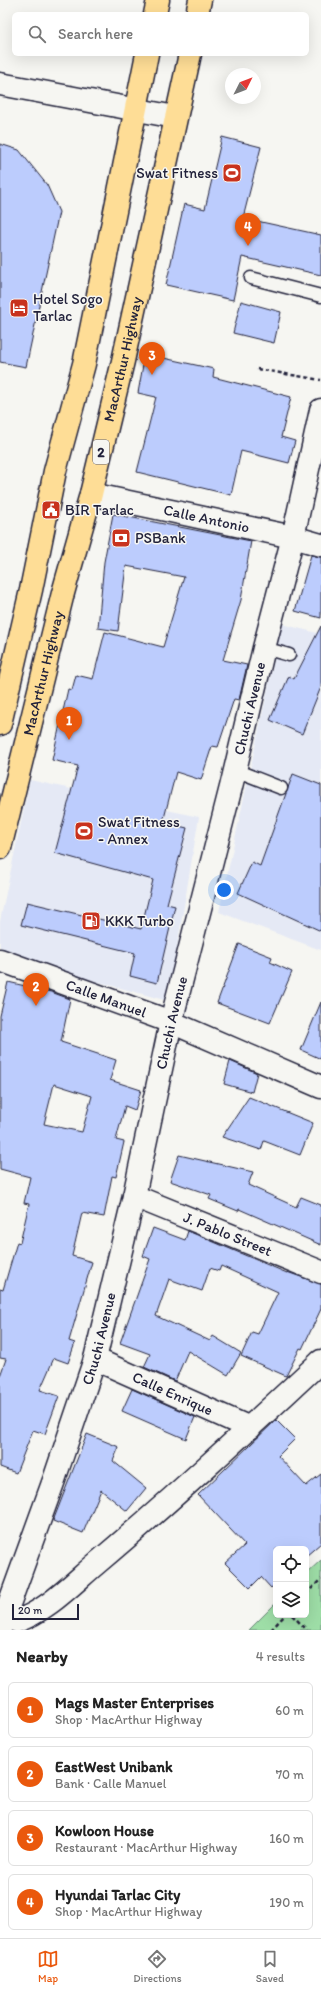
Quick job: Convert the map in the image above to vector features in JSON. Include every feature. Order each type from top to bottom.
[{"type":"highway","points":[[156,12],[158,0]]},
{"type":"highway","points":[[197,12],[200,0]]},
{"type":"highway","name":"MacArthur Highway","points":[[0,724],[31,590],[55,471],[84,364],[148,56]]},
{"type":"highway","name":"MacArthur Highway","points":[[0,848],[63,593],[91,494],[123,361],[190,56]]},
{"type":"street","points":[[0,84],[175,117]]},
{"type":"street","name":"Chuchi Avenue","points":[[2,1620],[95,1359],[134,1196],[171,1022],[293,537],[321,410]]},
{"type":"street","name":"Calle Antonio","points":[[91,494],[293,537],[321,546]]},
{"type":"street","name":"Calle Manuel","points":[[0,960],[171,1022],[321,1087]]},
{"type":"street","name":"J. Pablo Street","points":[[134,1196],[321,1272]]},
{"type":"street","name":"Calle Enrique","points":[[95,1359],[250,1428]]},
{"type":"street","points":[[2,1620],[17,1621],[28,1617],[52,1601],[169,1501],[321,1361]]},
{"type":"lane","points":[[251,278],[321,296]]},
{"type":"lane","points":[[264,648],[289,655]]},
{"type":"lane","points":[[235,770],[281,788]]},
{"type":"path","points":[[257,369],[321,380]]},
{"type":"path","points":[[309,1591],[321,1579]]},
{"type":"path","points":[[271,1630],[282,1618]]},
{"type":"path","points":[[295,1618],[307,1630]]},
{"type":"shaded area","points":[[282,624],[321,634],[321,950],[219,912]]},
{"type":"shaded area","points":[[30,780],[199,817],[168,1001],[0,955],[0,921]]},
{"type":"green space","points":[[321,1560],[321,1630],[249,1630],[273,1606],[273,1618],[309,1618],[309,1571]]},
{"type":"building","points":[[222,137],[261,147],[243,218],[321,235],[321,275],[242,257],[233,300],[166,285],[184,204],[205,209]]},
{"type":"building","name":"Hotel Sogo Tarlac","points":[[0,144],[19,150],[47,185],[59,212],[26,367],[0,362]]},
{"type":"building","points":[[241,301],[281,312],[274,343],[233,333]]},
{"type":"building","points":[[145,354],[214,369],[213,377],[291,397],[281,437],[295,441],[289,463],[241,451],[231,495],[137,472],[156,397],[138,393]]},
{"type":"building","points":[[113,514],[251,541],[241,600],[223,660],[247,665],[239,700],[234,699],[218,747],[212,746],[201,780],[176,772],[163,822],[187,828],[167,904],[175,906],[157,983],[130,976],[135,953],[21,925],[27,902],[141,929],[153,880],[55,853],[78,766],[52,760],[68,689],[72,690],[76,675],[93,679],[105,632],[163,647],[184,577],[126,566],[118,631],[98,628],[104,562]]},
{"type":"building","points":[[311,555],[321,557],[321,618],[295,611]]},
{"type":"building","points":[[321,626],[321,687],[302,734],[270,720],[289,676],[294,679]]},
{"type":"building","points":[[293,774],[321,785],[321,931],[238,893],[252,862],[260,866]]},
{"type":"building","points":[[239,944],[272,957],[270,962],[292,972],[270,1023],[217,1003]]},
{"type":"building","points":[[8,982],[51,992],[70,999],[61,1042],[116,1060],[110,1080],[141,1090],[135,1110],[125,1106],[116,1140],[124,1142],[116,1177],[112,1176],[104,1217],[82,1213],[72,1256],[92,1262],[69,1341],[75,1343],[68,1363],[54,1358],[40,1390],[59,1396],[45,1434],[33,1430],[16,1473],[0,1467],[0,1376],[6,1359],[0,1358],[0,1289],[3,1290],[17,1242],[20,1243],[29,1204],[24,1203],[30,1177],[0,1169],[0,1016]],"holes":[[[54,1084],[92,1096],[82,1132],[44,1124]]]},
{"type":"building","points":[[321,1002],[321,1059],[301,1050]]},
{"type":"building","points":[[230,1061],[257,1073],[252,1092],[224,1084]]},
{"type":"building","points":[[249,1097],[313,1123],[300,1155],[264,1141],[261,1150],[222,1137]]},
{"type":"building","points":[[179,1155],[253,1172],[248,1185],[296,1207],[301,1197],[321,1205],[321,1245],[239,1209],[238,1211],[209,1199],[211,1195],[170,1181]]},
{"type":"building","points":[[153,1228],[185,1240],[188,1231],[287,1273],[321,1284],[321,1309],[302,1349],[300,1348],[286,1376],[241,1356],[252,1332],[258,1334],[278,1292],[221,1266],[219,1271],[210,1268],[202,1291],[169,1279],[156,1316],[210,1341],[213,1336],[241,1353],[228,1375],[188,1351],[175,1381],[144,1367],[150,1354],[120,1343],[150,1259],[143,1256]]},
{"type":"building","points":[[132,1389],[195,1417],[186,1439],[122,1411]]},
{"type":"building","points":[[276,1420],[295,1439],[278,1456],[306,1486],[321,1474],[321,1543],[309,1553],[309,1546],[273,1546],[273,1586],[271,1588],[261,1577],[250,1588],[225,1563],[245,1545],[198,1495]]},
{"type":"building","points":[[87,1434],[119,1447],[113,1461],[146,1488],[127,1511],[101,1490],[83,1533],[53,1521]]},
{"type":"place","name":"Swat Fitness","points":[[232,173]]},
{"type":"place","name":"Hyundai Tarlac City","points":[[248,246]]},
{"type":"place","name":"Hotel Sogo Tarlac","points":[[19,308]]},
{"type":"place","name":"Kowloon House","points":[[152,375]]},
{"type":"place","name":"BIR Tarlac","points":[[51,510]]},
{"type":"place","name":"PSBank","points":[[121,538]]},
{"type":"place","name":"Mags Master Enterprises","points":[[69,740]]},
{"type":"place","name":"Swat Fitness - Annex","points":[[84,831]]},
{"type":"place","name":"KKK Turbo","points":[[91,921]]},
{"type":"place","name":"EastWest Unibank","points":[[36,1006]]}]
